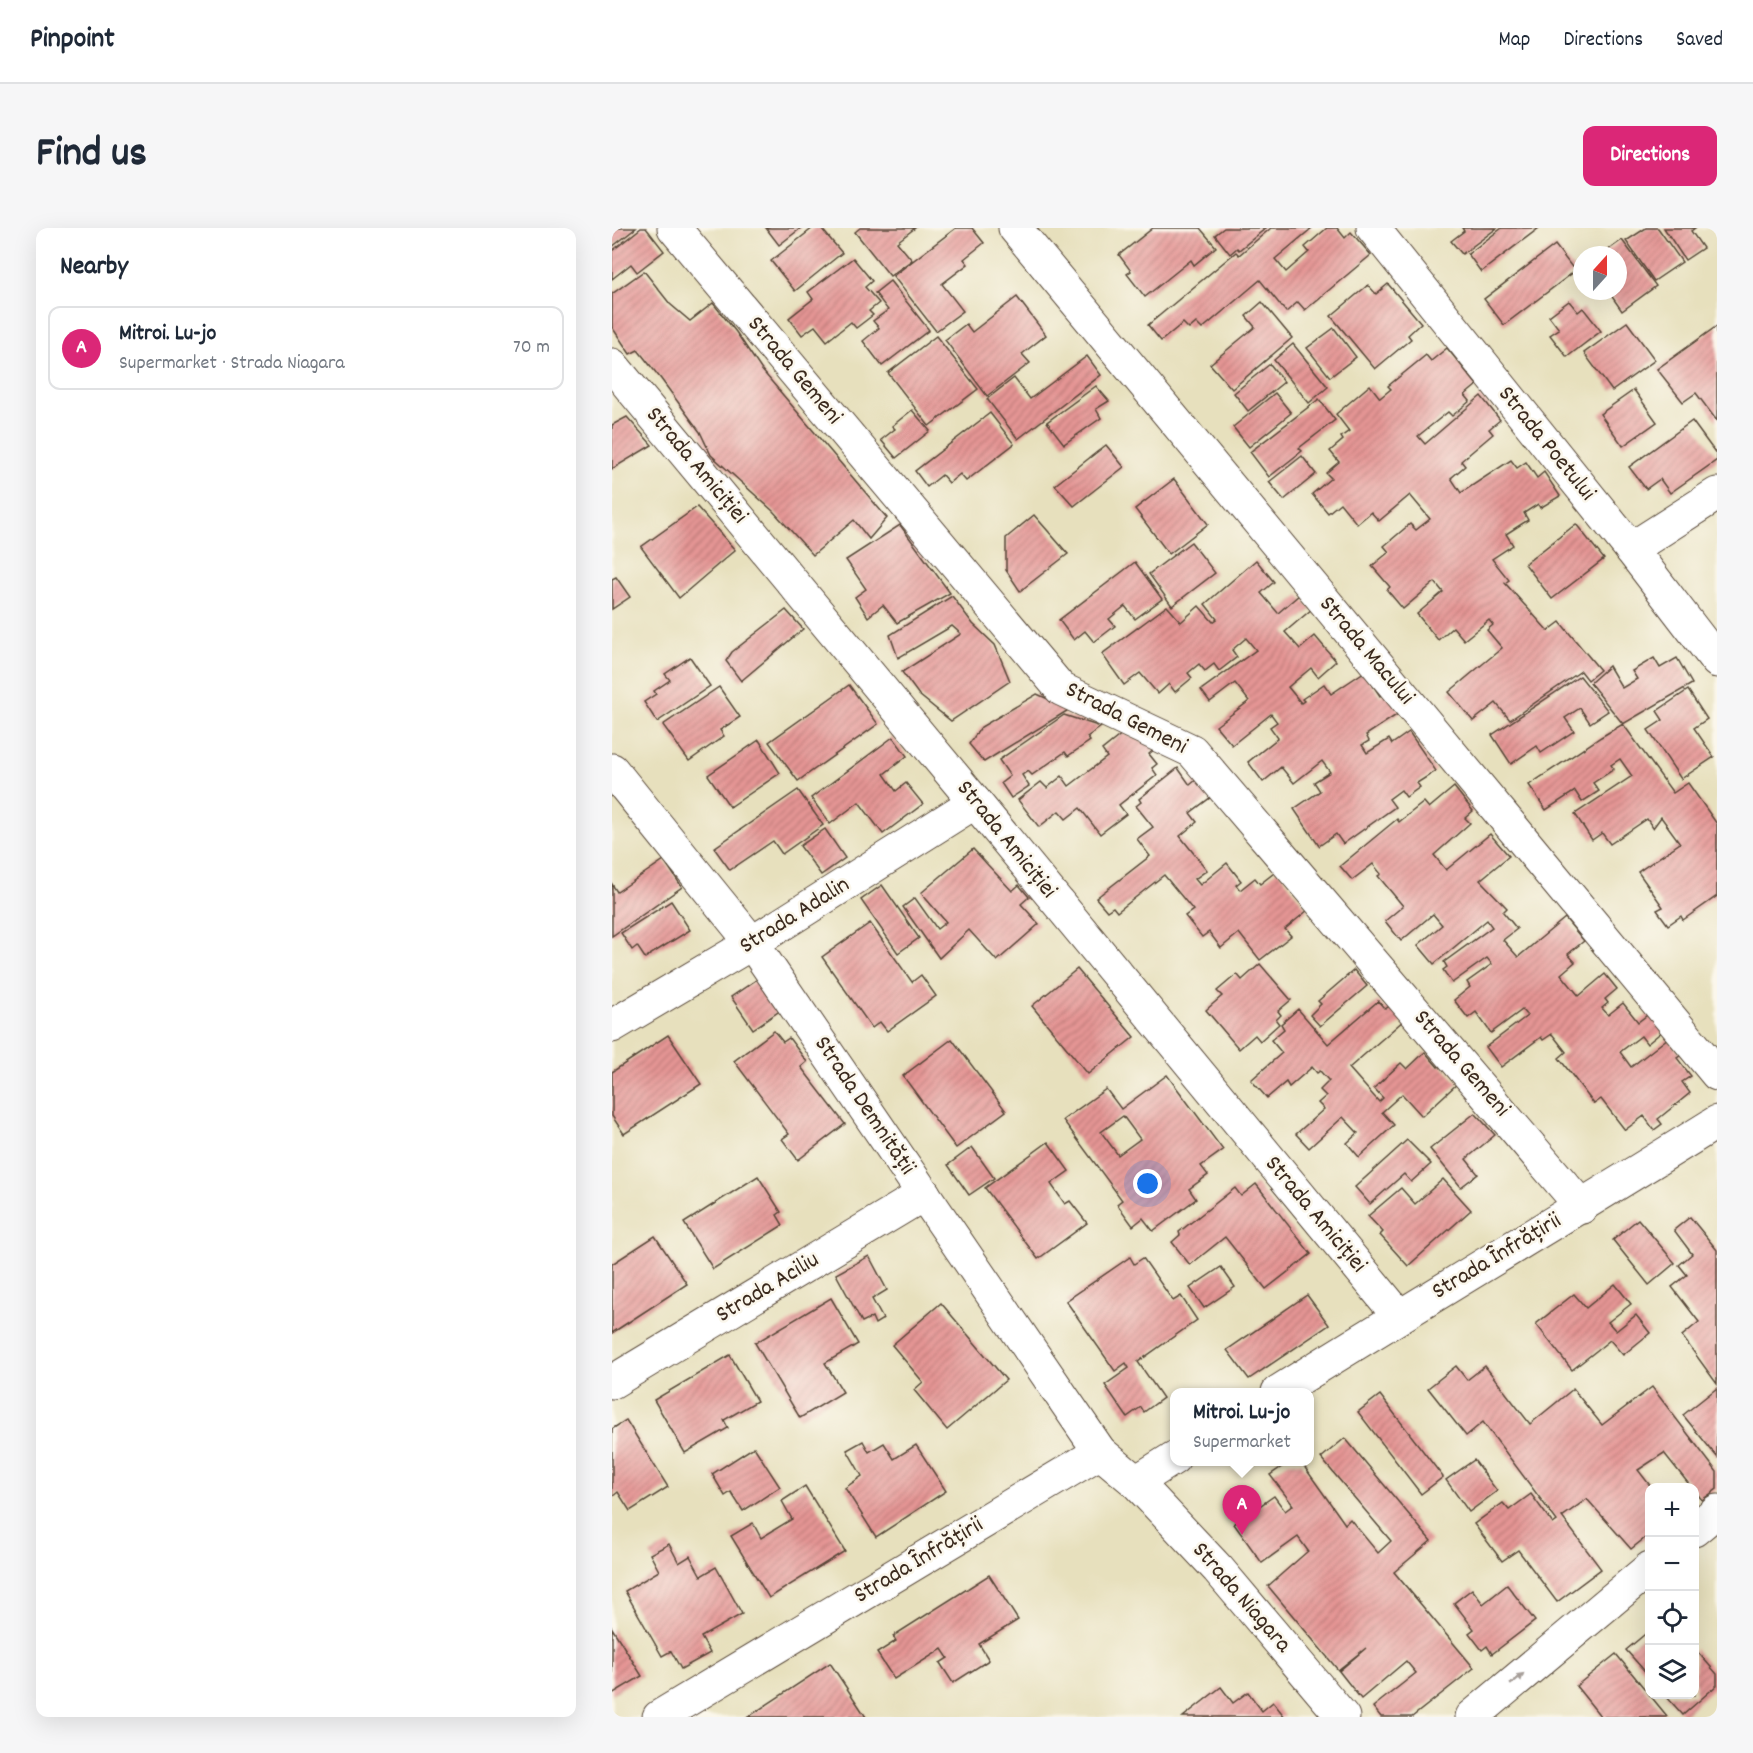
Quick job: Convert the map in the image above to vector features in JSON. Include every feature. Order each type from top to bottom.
[{"type":"street","name":"Strada Gemeni","points":[[674,228],[1061,689],[1192,751],[1582,1207]]},
{"type":"street","name":"Strada Macului","points":[[1015,228],[1717,1074]]},
{"type":"street","name":"Strada Poetului","points":[[1374,228],[1631,549],[1717,661]]},
{"type":"street","name":"Strada Amiciției","points":[[612,366],[1399,1316]]},
{"type":"street","points":[[1631,549],[1717,494]]},
{"type":"street","name":"Strada Demnității","points":[[612,770],[752,943],[1101,1452]]},
{"type":"street","name":"Strada Adalin","points":[[612,1026],[752,943],[975,802]]},
{"type":"street","name":"Strada Înfrățirii","points":[[1284,1388],[1717,1122]]},
{"type":"street","name":"Strada Aciliu","points":[[612,1382],[924,1194]]},
{"type":"street","name":"Strada Înfrățirii","points":[[659,1717],[1101,1452]]},
{"type":"street","points":[[1101,1452],[1136,1482],[1170,1461]]},
{"type":"street","name":"Strada Niagara","points":[[1136,1482],[1218,1569],[1343,1717]]},
{"type":"street","points":[[1699,1527],[1717,1511]]},
{"type":"street","points":[[1472,1717],[1645,1572]]},
{"type":"building","points":[[612,228],[636,228],[612,247]]},
{"type":"building","points":[[641,228],[646,228],[664,251],[637,272],[631,264],[612,279],[612,251]]},
{"type":"building","points":[[766,228],[801,228],[779,245]]},
{"type":"building","points":[[813,228],[821,228],[842,253],[795,291],[771,261]]},
{"type":"building","points":[[860,228],[915,228],[897,242],[912,260],[890,276],[855,232]]},
{"type":"building","points":[[956,228],[972,228],[984,243],[964,259],[968,264],[942,284],[963,311],[936,331],[893,276]]},
{"type":"building","points":[[1153,228],[1200,228],[1216,247],[1194,265],[1191,260],[1145,297],[1127,274],[1131,271],[1119,255]]},
{"type":"building","points":[[1224,228],[1266,228],[1239,250],[1237,248],[1230,254],[1215,235]]},
{"type":"building","points":[[1271,228],[1312,228],[1275,259],[1286,272],[1309,252],[1305,247],[1327,228],[1337,228],[1345,238],[1351,232],[1371,255],[1305,310],[1298,302],[1286,312],[1260,280],[1202,329],[1196,323],[1189,329],[1183,323],[1161,341],[1148,325],[1236,252],[1239,255]]},
{"type":"building","points":[[1462,228],[1497,228],[1462,254],[1451,241],[1464,231]]},
{"type":"building","points":[[1502,228],[1539,228],[1481,272],[1468,254]]},
{"type":"building","points":[[1646,228],[1658,228],[1682,262],[1654,281],[1626,241]]},
{"type":"building","points":[[1664,228],[1695,228],[1691,231],[1703,248],[1685,260]]},
{"type":"building","points":[[1622,240],[1626,246],[1614,246]]},
{"type":"building","points":[[1555,245],[1573,268],[1573,273],[1504,325],[1484,299]]},
{"type":"building","points":[[1627,247],[1656,286],[1622,311],[1614,300],[1627,300]]},
{"type":"building","points":[[853,258],[872,281],[865,287],[879,303],[869,311],[873,315],[856,328],[851,322],[827,341],[815,326],[802,335],[789,318],[813,299],[808,292]]},
{"type":"building","points":[[644,271],[670,304],[690,321],[713,303],[761,369],[887,518],[869,539],[854,520],[813,555],[773,511],[711,455],[700,432],[661,379],[638,350],[630,354],[612,327],[612,294]]},
{"type":"building","points":[[890,281],[929,330],[882,366],[863,341],[879,328],[873,321],[888,310],[875,293]]},
{"type":"building","points":[[1388,284],[1421,323],[1408,335],[1411,339],[1375,369],[1331,316],[1368,285],[1376,294]]},
{"type":"building","points":[[1017,297],[1046,335],[1022,354],[1030,363],[987,396],[945,340],[966,324],[972,332]]},
{"type":"building","points":[[1569,301],[1578,312],[1583,308],[1601,331],[1567,357],[1550,335],[1559,329],[1549,316]]},
{"type":"building","points":[[1262,302],[1292,338],[1232,389],[1210,364],[1255,327],[1246,316]]},
{"type":"building","points":[[1627,322],[1655,360],[1612,391],[1584,353]]},
{"type":"building","points":[[1717,326],[1717,421],[1696,393],[1683,402],[1657,369]]},
{"type":"building","points":[[1334,328],[1356,357],[1330,377],[1307,348]]},
{"type":"building","points":[[936,336],[978,389],[929,426],[888,373]]},
{"type":"building","points":[[1293,344],[1328,387],[1309,403],[1274,360]]},
{"type":"building","points":[[1447,348],[1477,385],[1465,395],[1470,401],[1452,416],[1448,412],[1418,436],[1425,444],[1481,396],[1500,420],[1489,429],[1493,434],[1461,461],[1465,466],[1451,478],[1461,493],[1511,460],[1517,468],[1526,462],[1537,478],[1544,472],[1560,496],[1540,508],[1538,504],[1524,513],[1528,520],[1506,534],[1513,545],[1492,559],[1509,580],[1505,583],[1548,631],[1560,622],[1600,670],[1588,680],[1581,671],[1510,720],[1496,703],[1473,721],[1449,692],[1502,648],[1487,630],[1493,625],[1489,620],[1464,640],[1453,627],[1438,640],[1417,614],[1443,592],[1435,582],[1403,609],[1387,590],[1390,587],[1372,566],[1389,552],[1384,546],[1410,524],[1416,530],[1430,519],[1410,495],[1379,521],[1371,512],[1357,524],[1340,503],[1328,513],[1312,494],[1331,478],[1326,473],[1339,462],[1330,451],[1343,440],[1341,437],[1349,431],[1336,414],[1370,385],[1380,398],[1391,389],[1388,386],[1426,355],[1431,361]]},
{"type":"building","points":[[1087,356],[1101,375],[1018,439],[987,399],[1014,378],[1030,399]]},
{"type":"building","points":[[1270,364],[1284,382],[1248,411],[1234,393]]},
{"type":"building","points":[[1096,386],[1109,401],[1096,409],[1101,418],[1064,444],[1047,422]]},
{"type":"building","points":[[1634,390],[1657,422],[1623,446],[1600,414]]},
{"type":"building","points":[[1275,393],[1291,413],[1249,447],[1233,427]]},
{"type":"building","points":[[1319,399],[1335,420],[1299,448],[1302,451],[1269,477],[1250,452]]},
{"type":"building","points":[[912,410],[930,431],[896,458],[881,440],[895,429],[892,426]]},
{"type":"building","points":[[990,413],[1014,444],[966,481],[960,474],[949,483],[942,475],[927,487],[915,471]]},
{"type":"building","points":[[627,417],[652,445],[612,469],[612,425]]},
{"type":"building","points":[[1692,421],[1717,455],[1717,460],[1670,493],[1660,479],[1646,489],[1629,467]]},
{"type":"building","points":[[1106,445],[1124,467],[1074,506],[1055,485]]},
{"type":"building","points":[[1302,456],[1316,474],[1284,500],[1269,482]]},
{"type":"building","points":[[1174,479],[1208,524],[1169,554],[1135,509]]},
{"type":"building","points":[[697,507],[735,550],[679,598],[641,547]]},
{"type":"building","points":[[1034,515],[1068,554],[1020,591],[1006,570],[1006,538]]},
{"type":"building","points":[[1576,524],[1604,559],[1552,599],[1525,564]]},
{"type":"building","points":[[900,525],[950,593],[897,623],[883,605],[868,617],[855,597],[866,589],[846,560]]},
{"type":"building","points":[[1191,542],[1215,573],[1172,606],[1149,574]]},
{"type":"building","points":[[1256,560],[1274,582],[1261,593],[1278,613],[1299,595],[1312,609],[1285,632],[1300,649],[1315,636],[1336,661],[1318,677],[1311,668],[1288,687],[1301,703],[1304,701],[1302,699],[1324,684],[1331,694],[1364,672],[1380,696],[1387,691],[1401,712],[1366,735],[1369,741],[1362,745],[1367,753],[1389,739],[1392,744],[1409,732],[1436,771],[1417,783],[1420,787],[1406,797],[1401,790],[1389,799],[1395,807],[1343,844],[1336,834],[1319,846],[1294,809],[1320,791],[1314,782],[1330,772],[1322,761],[1294,783],[1281,767],[1263,782],[1248,762],[1278,738],[1270,727],[1277,722],[1271,714],[1232,745],[1216,726],[1249,701],[1235,683],[1210,702],[1201,690],[1256,650],[1246,638],[1232,650],[1237,657],[1219,671],[1214,664],[1205,671],[1199,664],[1188,673],[1192,678],[1175,692],[1169,684],[1158,694],[1140,673],[1124,685],[1102,654],[1167,606],[1181,622],[1199,606],[1213,622],[1217,619],[1205,604]]},
{"type":"building","points":[[1135,562],[1162,599],[1135,619],[1125,606],[1109,619],[1115,626],[1094,642],[1085,631],[1074,640],[1059,620]]},
{"type":"building","points":[[616,577],[630,597],[612,609],[612,579]]},
{"type":"building","points":[[952,596],[973,624],[995,645],[1010,681],[951,721],[919,695],[902,672],[961,634],[952,626],[898,658],[890,635]]},
{"type":"building","points":[[786,610],[803,629],[741,681],[726,661],[732,652]]},
{"type":"building","points":[[690,657],[710,686],[657,722],[644,702],[656,694],[654,691],[670,680],[665,674]]},
{"type":"building","points":[[1654,658],[1660,668],[1677,658],[1692,684],[1623,724],[1590,683],[1609,666],[1622,688],[1637,679],[1632,671]]},
{"type":"building","points":[[1580,676],[1608,711],[1590,723],[1580,708],[1565,718],[1574,731],[1541,753],[1537,746],[1511,764],[1492,735]]},
{"type":"building","points":[[849,685],[878,724],[798,781],[769,742]]},
{"type":"building","points":[[719,687],[740,717],[720,730],[724,736],[689,761],[663,725]]},
{"type":"building","points":[[1688,690],[1707,719],[1694,728],[1714,757],[1681,779],[1648,730],[1663,720],[1657,711]]},
{"type":"building","points":[[1037,694],[1070,709],[984,762],[969,744],[981,727]]},
{"type":"building","points":[[1064,715],[1101,727],[1087,737],[1090,741],[1068,756],[1065,752],[1032,775],[1028,771],[1022,775],[1029,786],[1011,798],[1001,783],[1010,776],[999,760]]},
{"type":"building","points":[[1623,724],[1673,793],[1688,783],[1717,824],[1717,896],[1683,920],[1681,916],[1668,925],[1657,910],[1663,907],[1638,872],[1680,843],[1661,817],[1653,828],[1647,819],[1610,844],[1602,833],[1592,840],[1575,814],[1632,776],[1620,759],[1611,765],[1614,769],[1593,783],[1599,791],[1582,802],[1575,791],[1546,810],[1529,785]]},
{"type":"building","points":[[1123,733],[1157,747],[1149,754],[1157,764],[1152,768],[1157,775],[1119,805],[1126,814],[1100,834],[1080,808],[1066,819],[1059,811],[1039,827],[1018,800],[1041,782],[1047,788],[1062,776],[1069,786],[1107,757],[1102,750]]},
{"type":"building","points":[[893,737],[907,756],[884,774],[896,791],[906,783],[923,804],[883,834],[859,802],[830,824],[811,798]]},
{"type":"building","points":[[759,740],[780,773],[730,807],[708,775]]},
{"type":"building","points":[[1178,768],[1190,785],[1197,779],[1211,797],[1190,813],[1197,822],[1180,836],[1207,870],[1195,879],[1200,885],[1227,863],[1241,881],[1236,885],[1240,890],[1255,878],[1260,884],[1278,870],[1308,910],[1285,929],[1291,936],[1260,960],[1239,933],[1221,948],[1209,932],[1202,937],[1185,916],[1193,910],[1164,875],[1117,912],[1113,907],[1107,911],[1096,898],[1150,856],[1137,839],[1153,827],[1136,806],[1141,802],[1139,799]]},
{"type":"building","points":[[1454,787],[1473,811],[1465,818],[1470,823],[1434,855],[1446,870],[1490,834],[1509,856],[1480,880],[1507,908],[1503,912],[1517,929],[1503,940],[1518,957],[1565,918],[1584,941],[1568,954],[1575,962],[1561,974],[1579,996],[1605,974],[1617,989],[1605,999],[1608,1003],[1602,1008],[1608,1015],[1623,1003],[1638,1022],[1650,1013],[1664,1030],[1647,1044],[1641,1036],[1620,1052],[1631,1067],[1668,1038],[1681,1055],[1677,1058],[1691,1076],[1682,1082],[1690,1093],[1658,1119],[1662,1124],[1654,1130],[1644,1116],[1625,1130],[1601,1099],[1594,1104],[1559,1058],[1566,1052],[1552,1034],[1543,1040],[1541,1037],[1501,1067],[1486,1047],[1527,1016],[1522,1010],[1491,1033],[1476,1012],[1468,1018],[1454,1000],[1470,987],[1467,982],[1492,964],[1487,958],[1452,983],[1443,970],[1447,967],[1444,962],[1492,927],[1487,920],[1434,964],[1418,945],[1442,925],[1433,914],[1401,941],[1385,921],[1403,906],[1378,876],[1381,874],[1373,864],[1352,880],[1340,866],[1397,819],[1399,822],[1424,802],[1429,808]]},
{"type":"building","points":[[798,790],[823,825],[782,854],[773,841],[730,870],[714,848]]},
{"type":"building","points":[[825,829],[845,858],[821,875],[800,846]]},
{"type":"building","points":[[973,849],[1012,891],[1019,885],[1029,897],[1021,904],[1039,924],[997,961],[969,930],[939,958],[903,907],[915,898],[937,929],[946,922],[921,893]]},
{"type":"building","points":[[664,860],[682,887],[612,936],[612,884],[617,892]]},
{"type":"building","points":[[882,885],[919,938],[898,953],[861,900]]},
{"type":"building","points":[[671,901],[690,930],[645,958],[637,946],[632,950],[621,933]]},
{"type":"building","points":[[870,923],[912,982],[921,975],[936,996],[887,1031],[880,1022],[872,1028],[822,957]]},
{"type":"building","points":[[1260,964],[1291,1000],[1278,1011],[1281,1015],[1276,1020],[1279,1024],[1260,1041],[1255,1035],[1239,1049],[1206,1010],[1222,996],[1217,991],[1237,974],[1242,980]]},
{"type":"building","points":[[1077,969],[1134,1037],[1088,1074],[1032,1006]]},
{"type":"building","points":[[1354,970],[1367,986],[1320,1026],[1310,1015],[1321,1004],[1318,1001]]},
{"type":"building","points":[[759,978],[781,1010],[753,1029],[731,997]]},
{"type":"building","points":[[1378,1001],[1385,1009],[1391,1005],[1404,1020],[1349,1068],[1379,1102],[1383,1098],[1374,1088],[1401,1063],[1407,1069],[1425,1052],[1438,1067],[1440,1064],[1458,1083],[1422,1116],[1402,1094],[1382,1112],[1394,1125],[1359,1157],[1347,1143],[1358,1133],[1343,1117],[1309,1148],[1296,1134],[1324,1109],[1318,1103],[1326,1096],[1320,1090],[1329,1081],[1320,1071],[1317,1073],[1312,1067],[1289,1087],[1286,1082],[1267,1098],[1251,1080],[1282,1053],[1271,1040],[1284,1029],[1281,1024],[1298,1009],[1328,1044]]},
{"type":"building","points":[[774,1031],[783,1042],[789,1038],[807,1062],[801,1067],[845,1124],[798,1160],[782,1139],[789,1134],[734,1061]]},
{"type":"building","points":[[668,1035],[701,1084],[624,1134],[612,1116],[612,1072]]},
{"type":"building","points":[[952,1039],[1006,1111],[956,1148],[903,1076]]},
{"type":"building","points":[[1167,1075],[1223,1150],[1201,1166],[1208,1175],[1189,1189],[1196,1199],[1153,1231],[1143,1218],[1133,1226],[1117,1204],[1122,1200],[1063,1120],[1106,1089],[1121,1109]],"holes":[[[1123,1116],[1140,1139],[1118,1155],[1101,1132]]]},
{"type":"building","points":[[1475,1113],[1495,1135],[1466,1159],[1478,1174],[1461,1187],[1430,1149]]},
{"type":"building","points":[[1407,1140],[1431,1164],[1411,1182],[1404,1174],[1370,1204],[1355,1187]]},
{"type":"building","points":[[1048,1142],[1069,1171],[1051,1184],[1065,1204],[1070,1201],[1087,1223],[1038,1259],[985,1188]]},
{"type":"building","points":[[972,1147],[994,1178],[969,1195],[948,1165]]},
{"type":"building","points":[[758,1176],[781,1212],[777,1215],[783,1225],[713,1269],[684,1223]]},
{"type":"building","points":[[1443,1179],[1471,1210],[1408,1266],[1380,1235],[1383,1232],[1368,1216],[1401,1188],[1415,1204]]},
{"type":"building","points":[[1256,1184],[1311,1254],[1266,1289],[1225,1237],[1190,1265],[1172,1242],[1180,1235],[1179,1232],[1235,1188],[1241,1196]]},
{"type":"building","points":[[1690,1217],[1717,1250],[1717,1384],[1682,1336],[1699,1322],[1672,1287],[1687,1275],[1679,1265],[1692,1254],[1674,1230]]},
{"type":"building","points":[[1638,1219],[1675,1263],[1649,1285],[1613,1240]]},
{"type":"building","points":[[655,1236],[687,1284],[612,1333],[612,1264]]},
{"type":"building","points":[[869,1256],[887,1290],[872,1299],[883,1319],[875,1324],[872,1317],[862,1322],[836,1274]]},
{"type":"building","points":[[1130,1257],[1134,1264],[1143,1258],[1173,1301],[1181,1296],[1197,1320],[1138,1362],[1163,1398],[1144,1412],[1141,1407],[1127,1417],[1105,1385],[1129,1368],[1126,1363],[1115,1371],[1066,1301]]},
{"type":"building","points":[[1221,1267],[1235,1287],[1204,1308],[1190,1288]]},
{"type":"building","points":[[1615,1284],[1631,1304],[1608,1322],[1616,1331],[1636,1315],[1650,1333],[1623,1355],[1610,1340],[1572,1370],[1536,1324],[1574,1294],[1586,1308]]},
{"type":"building","points":[[1307,1295],[1329,1325],[1249,1379],[1227,1350]]},
{"type":"building","points":[[831,1298],[858,1344],[825,1363],[843,1392],[800,1418],[755,1343]]},
{"type":"building","points":[[941,1303],[1006,1380],[947,1430],[914,1390],[923,1382],[892,1345]]},
{"type":"building","points":[[730,1355],[757,1401],[724,1420],[728,1428],[685,1453],[654,1400]]},
{"type":"building","points":[[1456,1366],[1467,1380],[1485,1366],[1530,1424],[1573,1389],[1602,1425],[1652,1387],[1717,1472],[1717,1489],[1702,1500],[1699,1496],[1699,1483],[1688,1483],[1664,1453],[1638,1470],[1648,1483],[1645,1483],[1645,1538],[1631,1549],[1587,1499],[1562,1517],[1601,1569],[1557,1602],[1518,1550],[1502,1561],[1474,1524],[1503,1503],[1509,1510],[1531,1494],[1553,1524],[1557,1521],[1483,1422],[1466,1436],[1428,1388]]},
{"type":"building","points":[[1717,1388],[1717,1457],[1683,1415]]},
{"type":"building","points":[[1380,1395],[1443,1477],[1421,1494],[1358,1412]]},
{"type":"building","points":[[626,1420],[668,1487],[630,1511],[618,1492],[612,1497],[612,1429]]},
{"type":"building","points":[[1345,1438],[1431,1541],[1394,1572],[1474,1668],[1412,1717],[1381,1717],[1373,1707],[1416,1673],[1406,1661],[1361,1699],[1339,1671],[1366,1648],[1338,1670],[1268,1586],[1308,1551],[1298,1537],[1262,1563],[1234,1524],[1274,1496],[1285,1511],[1293,1505],[1270,1475],[1283,1466],[1304,1466],[1345,1524],[1350,1519],[1378,1553],[1391,1541],[1321,1458]]},
{"type":"building","points":[[863,1441],[869,1452],[884,1443],[894,1459],[916,1445],[946,1491],[876,1537],[845,1488],[862,1476],[847,1450]]},
{"type":"building","points":[[754,1447],[780,1487],[743,1511],[731,1492],[725,1496],[712,1474]]},
{"type":"building","points":[[1474,1460],[1497,1491],[1469,1512],[1446,1480]]},
{"type":"building","points":[[805,1486],[845,1551],[769,1598],[731,1536],[753,1523],[761,1538],[792,1519],[782,1501]]},
{"type":"building","points":[[669,1544],[679,1563],[690,1556],[701,1576],[716,1567],[742,1614],[701,1637],[710,1653],[681,1669],[671,1651],[662,1656],[625,1591],[659,1571],[650,1554]]},
{"type":"building","points":[[989,1575],[1018,1620],[979,1644],[989,1660],[953,1683],[940,1663],[948,1658],[942,1649],[894,1679],[877,1653],[896,1641],[893,1636]]},
{"type":"building","points":[[1507,1585],[1535,1621],[1492,1654],[1487,1646],[1482,1650],[1469,1633],[1474,1629],[1454,1603],[1472,1589],[1483,1604]]},
{"type":"building","points":[[612,1628],[642,1676],[612,1694]]},
{"type":"building","points":[[1645,1634],[1645,1671],[1626,1650]]},
{"type":"building","points":[[1616,1654],[1645,1689],[1645,1699],[1653,1699],[1667,1716],[1601,1717],[1576,1686]]},
{"type":"building","points":[[1699,1654],[1717,1674],[1717,1685],[1683,1715],[1669,1699],[1699,1699]]},
{"type":"building","points":[[830,1663],[866,1717],[748,1717]]},
{"type":"building","points":[[1221,1687],[1233,1703],[1248,1692],[1262,1711],[1273,1702],[1285,1717],[1183,1717]]},
{"type":"place","name":"Mitroi. Lu-jo","points":[[1242,1535]]}]
